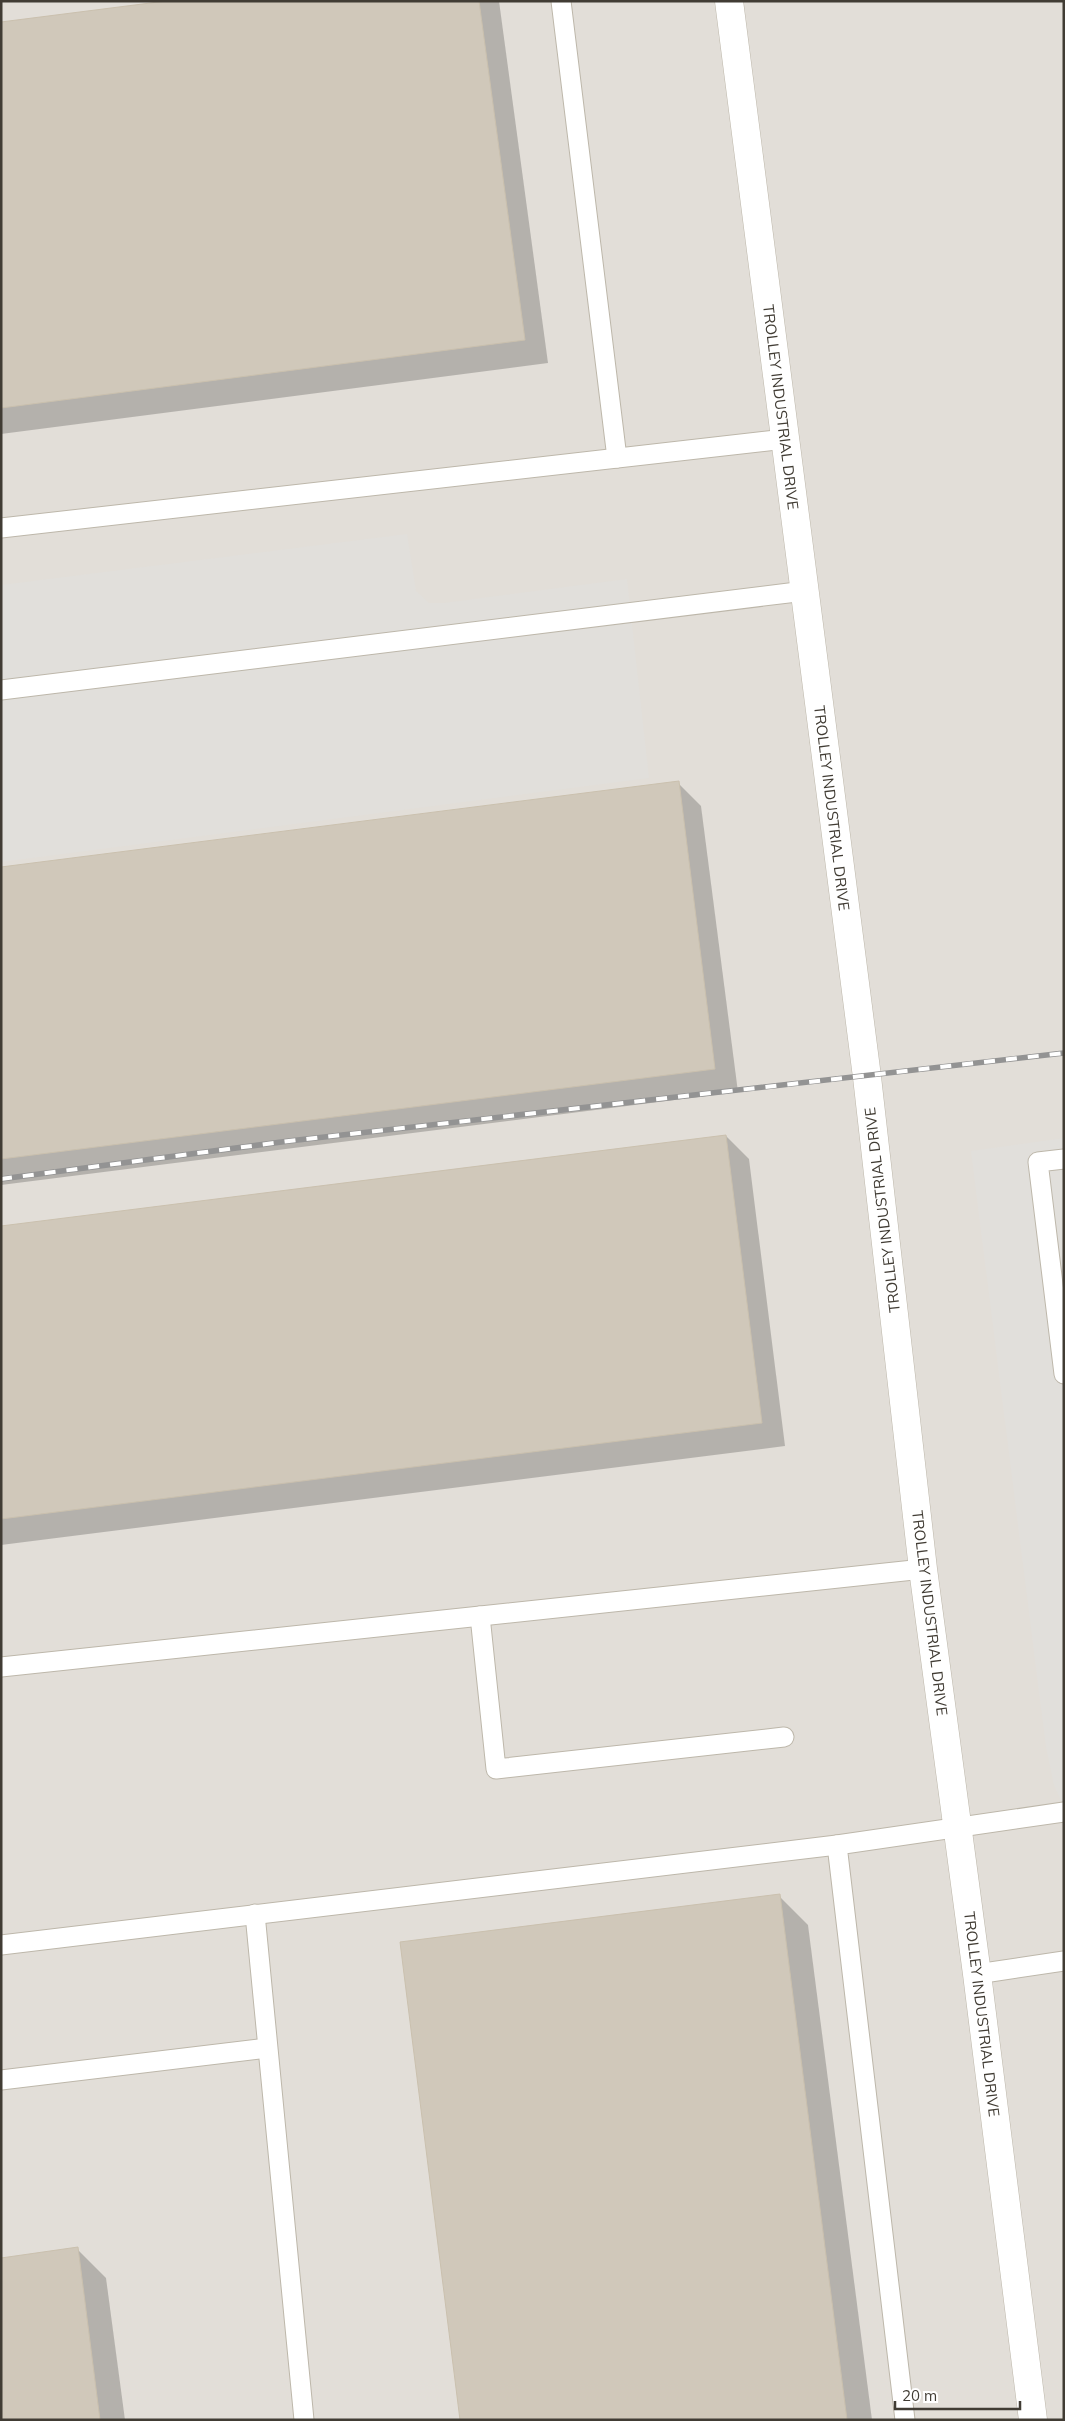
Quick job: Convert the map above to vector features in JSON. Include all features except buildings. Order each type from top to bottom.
[{"type":"street","name":"TROLLEY INDUSTRIAL DRIVE","points":[[729,1],[867,1077],[924,1569],[1033,2420]]},
{"type":"lane","points":[[561,1],[618,458]]},
{"type":"lane","points":[[1,528],[785,439]]},
{"type":"lane","points":[[1,690],[805,591]]},
{"type":"lane","points":[[1064,1159],[1038,1162],[1064,1374]]},
{"type":"lane","points":[[1,1666],[924,1569]]},
{"type":"lane","points":[[480,1616],[496,1768],[784,1737]]},
{"type":"lane","points":[[1,1945],[837,1845],[958,1829],[1064,1812]]},
{"type":"lane","points":[[837,1845],[906,2420]]},
{"type":"lane","points":[[255,1914],[304,2420]]},
{"type":"lane","points":[[977,1974],[1064,1961]]},
{"type":"lane","points":[[1,2080],[267,2048]]},
{"type":"shaded area","points":[[1,1],[1064,1],[1064,2420],[1,2420]]},
{"type":"shaded area","points":[[407,534],[416,591],[429,603],[444,603],[627,579],[649,778],[1,862],[1,585]]},
{"type":"shaded area","points":[[1064,1138],[1064,1807],[1054,1785],[1046,1747],[971,1151]]},
{"type":"railway","points":[[1,1179],[289,1141],[1064,1053]]}]
